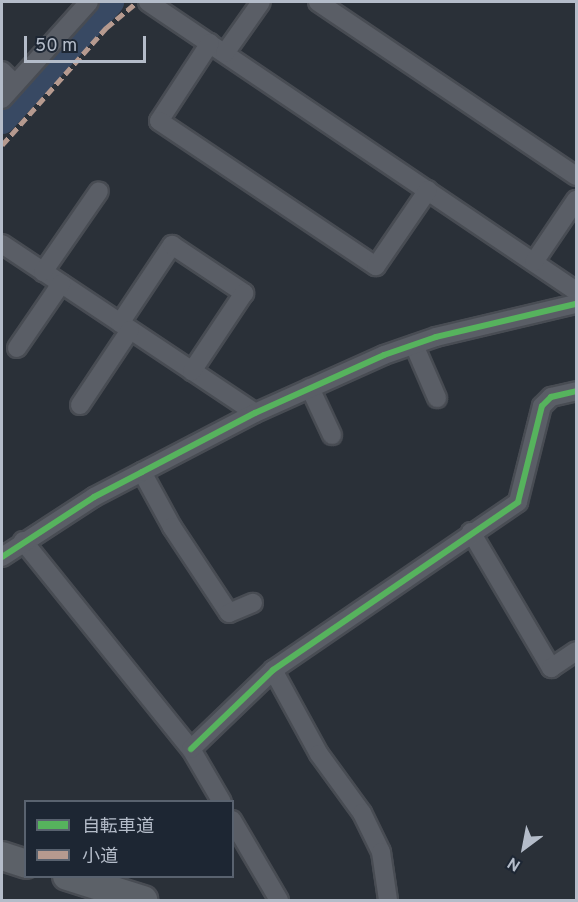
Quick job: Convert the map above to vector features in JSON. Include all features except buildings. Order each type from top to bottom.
[{"type":"main road","points":[[2,856],[24,863]]},
{"type":"main road","points":[[73,878],[143,900]]},
{"type":"street","points":[[2,99],[89,2]]},
{"type":"street","points":[[148,2],[576,291]]},
{"type":"street","points":[[225,53],[261,2]]},
{"type":"street","points":[[318,2],[576,176]]},
{"type":"street","points":[[210,43],[159,121],[376,266],[428,190]]},
{"type":"street","points":[[2,71],[15,84]]},
{"type":"street","points":[[43,272],[99,191]]},
{"type":"street","points":[[534,262],[576,200]]},
{"type":"street","points":[[2,244],[255,413]]},
{"type":"street","points":[[80,405],[172,245],[244,293],[192,371]]},
{"type":"street","points":[[17,348],[61,284]]},
{"type":"street","points":[[2,557],[23,541],[142,472],[255,413],[310,388],[414,345],[576,304]]},
{"type":"street","points":[[414,345],[437,398]]},
{"type":"street","points":[[310,388],[332,435]]},
{"type":"street","points":[[191,749],[273,670],[471,532],[518,502],[542,406],[551,397],[576,391]]},
{"type":"street","points":[[142,472],[172,527],[229,614],[253,603]]},
{"type":"street","points":[[471,532],[551,668],[576,651]]},
{"type":"street","points":[[23,541],[191,749],[221,800]]},
{"type":"street","points":[[273,670],[319,754],[362,813],[381,852],[388,900]]},
{"type":"street","points":[[234,823],[279,900]]},
{"type":"waterway","points":[[2,120],[110,2]]},
{"type":"marked path","points":[[2,145],[106,28],[137,2]]},
{"type":"cycle path","points":[[2,557],[94,497],[255,413],[384,355],[436,337],[576,304]]},
{"type":"cycle path","points":[[191,749],[273,670],[518,502],[542,406],[551,397],[576,391]]}]
